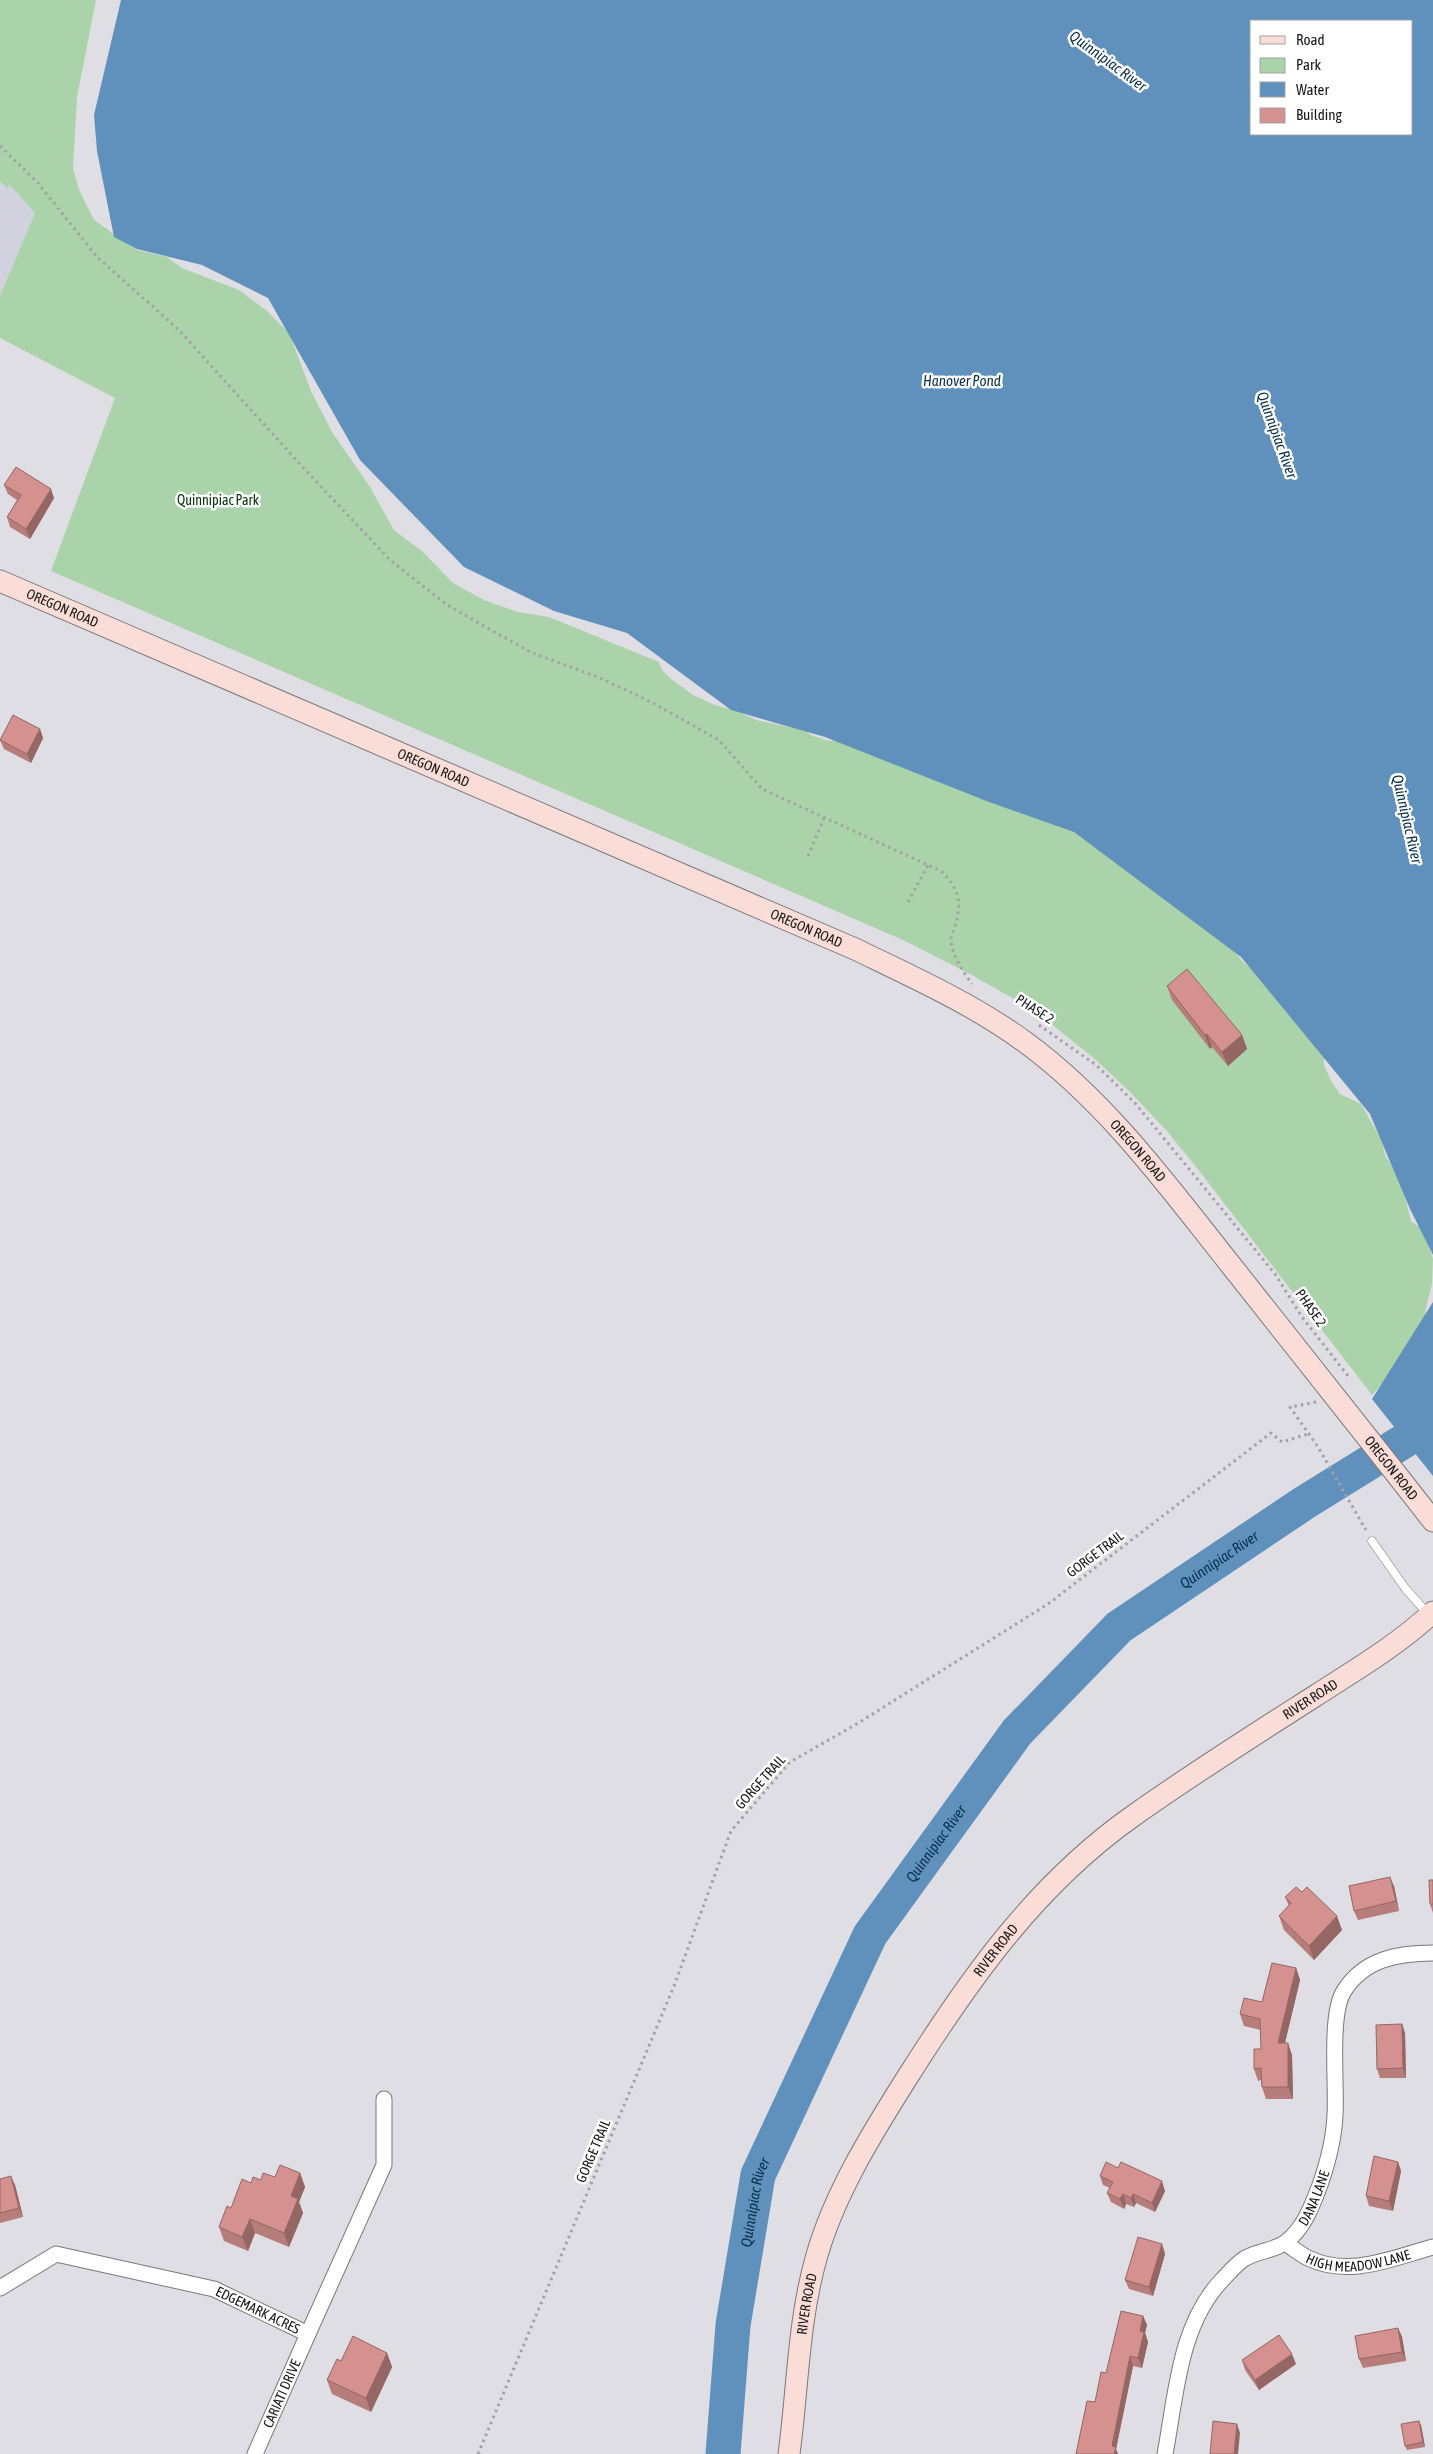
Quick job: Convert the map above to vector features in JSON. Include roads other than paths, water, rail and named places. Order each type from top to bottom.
[{"type":"street","name":"OREGON ROAD","points":[[0,581],[855,949],[949,995],[1026,1042],[1096,1104],[1158,1174],[1322,1397],[1433,1521]]},
{"type":"street","name":"RIVER ROAD","points":[[789,2454],[806,2306],[817,2255],[832,2216],[854,2168],[888,2109],[952,2007],[990,1954],[1051,1884],[1122,1824],[1176,1786],[1373,1658],[1431,1614]]},
{"type":"street","name":"DANA LANE","points":[[1165,2454],[1183,2356],[1202,2306],[1220,2282],[1244,2259],[1285,2243],[1308,2216],[1329,2160],[1335,2116],[1336,2022],[1342,1993],[1357,1974],[1383,1958],[1410,1953],[1433,1953]]},
{"type":"street","name":"EDGEMARK ACRES","points":[[0,2288],[56,2254],[214,2289],[308,2334],[384,2165],[384,2098]]},
{"type":"street","name":"HIGH MEADOW LANE","points":[[1285,2243],[1309,2258],[1343,2268],[1373,2264],[1433,2247]]},
{"type":"street","name":"CARIATI DRIVE","points":[[255,2454],[308,2334]]},
{"type":"lane","points":[[1372,1541],[1406,1588],[1431,1614]]},
{"type":"water","name":"Hanover Pond","points":[[121,0],[1433,0],[1433,1255],[1410,1209],[1370,1114],[1241,957],[1074,832],[989,802],[825,737],[731,710],[627,633],[554,611],[464,567],[360,460],[268,298],[202,265],[137,249],[114,237],[97,151],[94,115]]},
{"type":"water","points":[[1433,1302],[1433,1476],[1372,1399]]},
{"type":"waterway","name":"Quinnipiac River","points":[[723,2454],[733,2325],[758,2175],[870,1935],[1017,1732],[1119,1627],[1304,1503],[1433,1423]]},
{"type":"park label","name":"Quinnipiac Park","points":[[218,500]]}]
